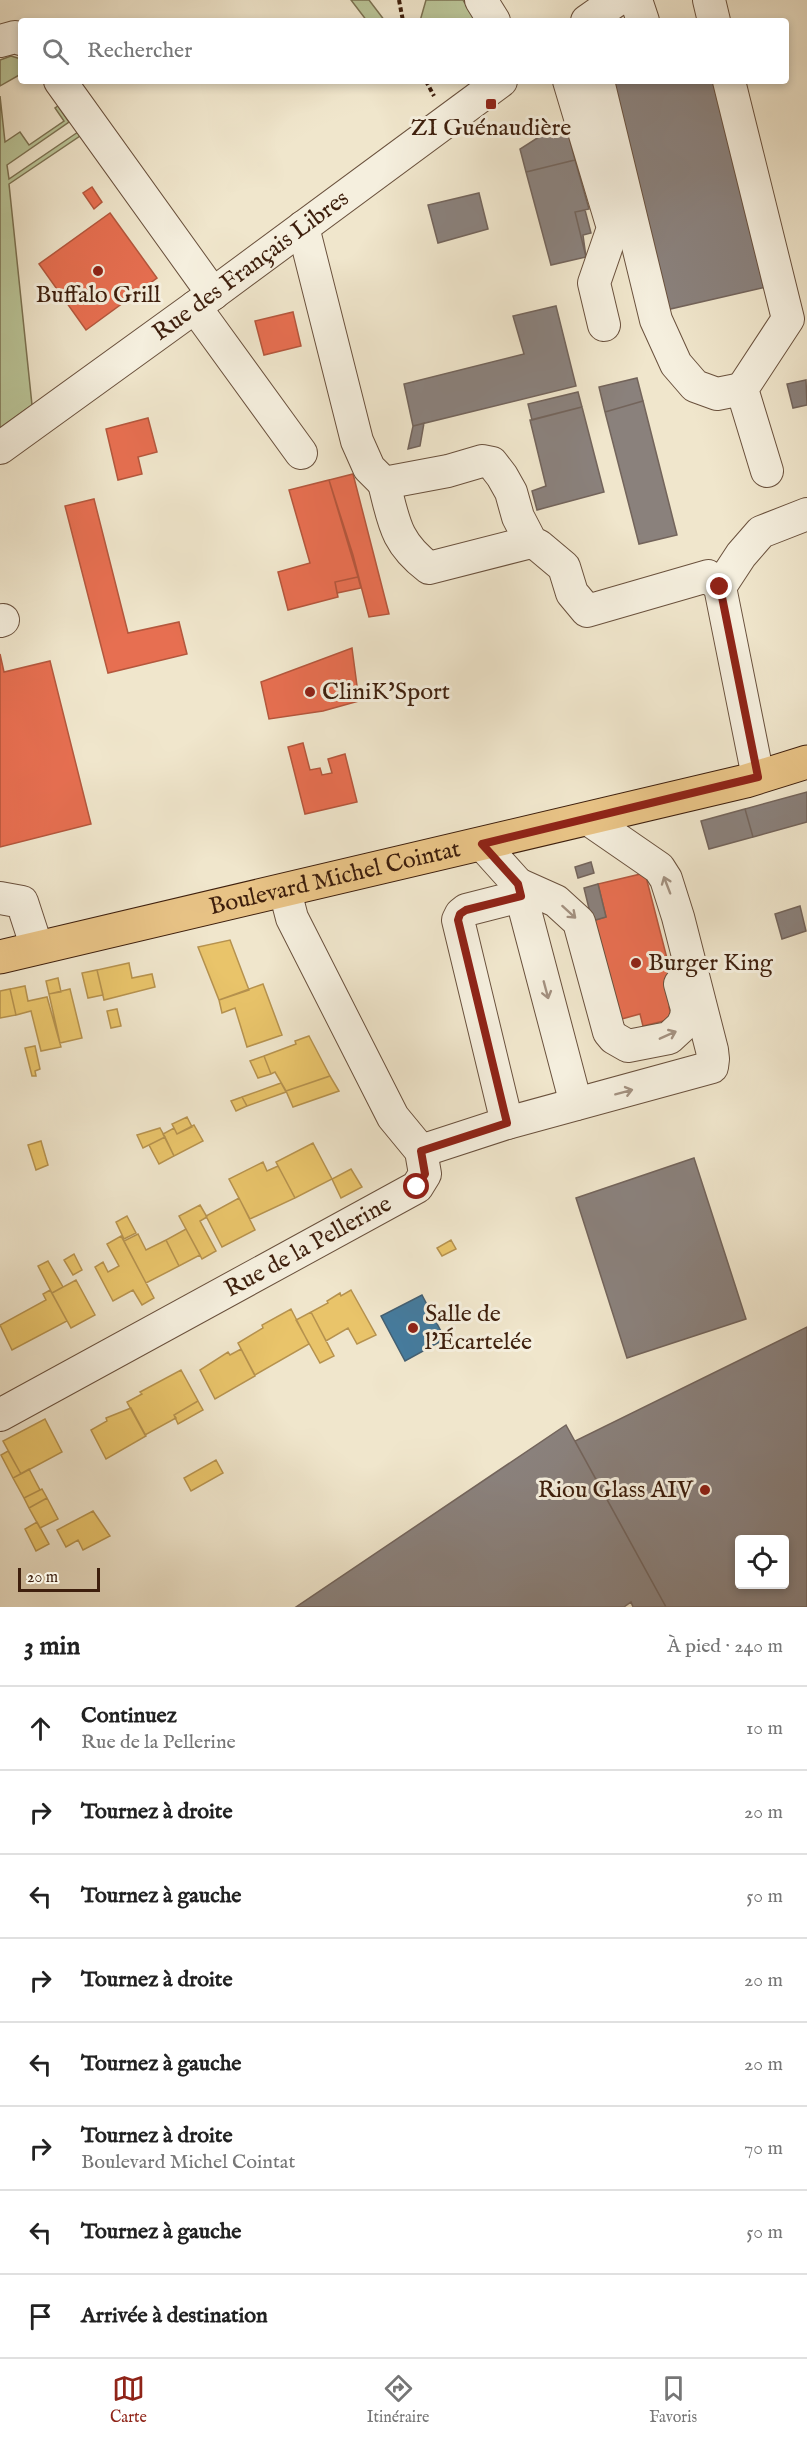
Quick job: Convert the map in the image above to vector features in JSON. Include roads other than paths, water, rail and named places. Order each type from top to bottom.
[{"type":"main road","name":"Boulevard Michel Cointat","points":[[0,957],[588,819],[758,777],[807,762]]},
{"type":"street","points":[[481,0],[492,18]]},
{"type":"street","points":[[591,18],[617,0]]},
{"type":"street","points":[[636,0],[642,18]]},
{"type":"street","points":[[710,0],[713,18]]},
{"type":"street","points":[[0,41],[18,38]]},
{"type":"street","points":[[62,84],[302,453]]},
{"type":"street","name":"Rue des Français Libres","points":[[0,448],[204,301],[497,84]]},
{"type":"street","points":[[571,84],[613,228],[594,283],[604,325]]},
{"type":"street","points":[[599,84],[656,320],[676,364],[695,386],[717,394],[742,389],[788,319],[730,84]]},
{"type":"street","points":[[303,227],[357,441],[369,468],[384,483],[394,525],[405,547],[429,568],[531,543],[564,567],[572,593],[586,611],[708,576],[720,587],[758,777]]},
{"type":"street","points":[[742,389],[767,471]]},
{"type":"street","points":[[384,483],[448,471],[482,460],[492,463],[511,492],[518,518],[531,543]]},
{"type":"street","points":[[720,587],[741,555],[760,532],[807,514]]},
{"type":"street","points":[[285,891],[292,918],[393,1117],[421,1151],[507,1123],[712,1067],[714,1059],[712,1050],[666,879],[659,868],[588,819]]},
{"type":"street","points":[[482,844],[520,890],[576,1104]]},
{"type":"street","points":[[507,1123],[458,920],[460,914],[520,890],[556,901],[579,922],[609,1032],[620,1043],[628,1046],[669,1038],[682,1026],[686,1017],[687,1009],[667,932],[678,917]]},
{"type":"street","points":[[0,898],[22,902],[37,948]]},
{"type":"street","name":"Rue de la Pellerine","points":[[0,1415],[417,1187],[425,1174],[421,1151]]},
{"type":"place","name":"ZI Guénaudière","points":[[491,104]]},
{"type":"place","name":"Buffalo Grill","points":[[98,271]]},
{"type":"place","name":"CliniK'Sport","points":[[310,692]]},
{"type":"place","name":"Burger King","points":[[636,963]]},
{"type":"place","name":"Salle de l'Écartelée","points":[[413,1328]]},
{"type":"place","name":"Riou Glass AIV","points":[[705,1490]]}]
